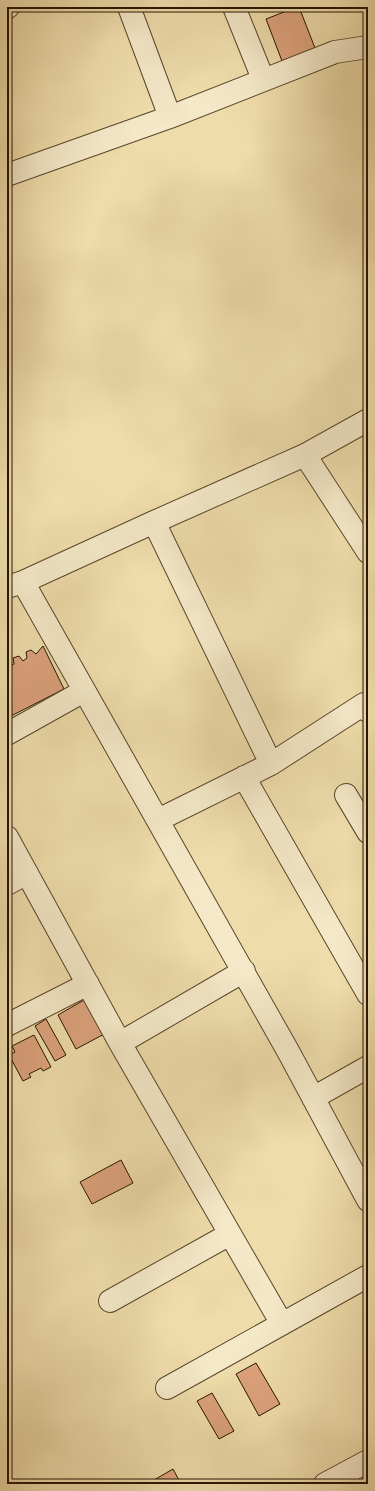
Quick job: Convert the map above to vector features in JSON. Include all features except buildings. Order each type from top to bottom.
[{"type":"street","points":[[129,7],[170,117]]},
{"type":"street","points":[[234,7],[263,79]]},
{"type":"street","points":[[7,175],[170,117],[334,52],[368,47]]},
{"type":"street","points":[[368,420],[305,455],[15,585],[84,691],[244,971],[368,1200]]},
{"type":"street","points":[[305,455],[368,552]]},
{"type":"street","points":[[154,522],[271,764]]},
{"type":"street","points":[[7,734],[84,691]]},
{"type":"street","points":[[158,820],[271,764],[364,704],[368,711]]},
{"type":"street","points":[[244,777],[362,972],[368,994]]},
{"type":"street","points":[[346,795],[368,832]]},
{"type":"street","points":[[7,837],[120,1043],[282,1324]]},
{"type":"street","points":[[7,884],[26,873]]},
{"type":"street","points":[[120,1043],[244,971]]},
{"type":"street","points":[[7,1025],[88,984]]},
{"type":"street","points":[[313,1098],[368,1066]]},
{"type":"street","points":[[110,1301],[230,1234]]},
{"type":"street","points":[[167,1388],[368,1276]]},
{"type":"street","points":[[334,1482],[368,1461]]}]
